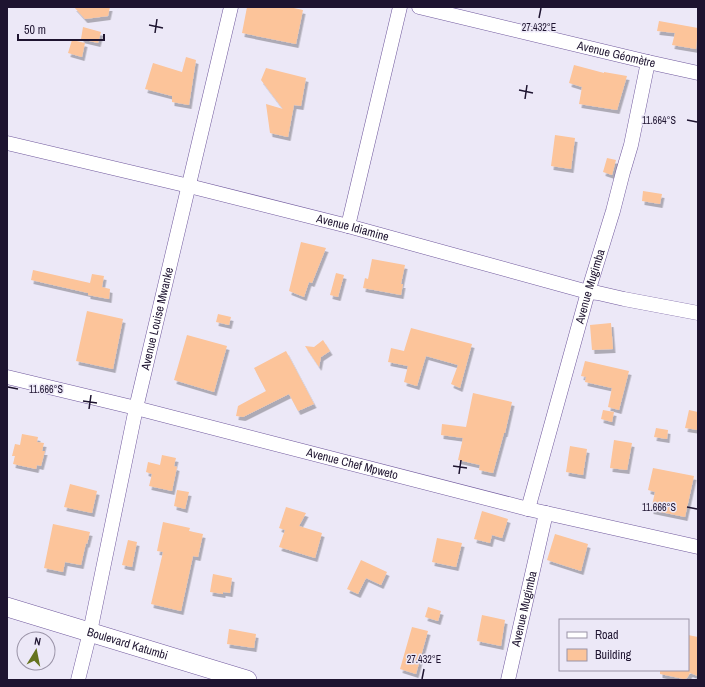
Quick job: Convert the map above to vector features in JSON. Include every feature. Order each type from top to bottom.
[{"type":"street","name":"Avenue Louise Mwanke","points":[[78,680],[90,632],[136,408],[231,7]]},
{"type":"street","points":[[348,226],[400,7]]},
{"type":"street","name":"Avenue Géomètre","points":[[419,7],[698,73]]},
{"type":"street","name":"Avenue Mugimba","points":[[528,509],[588,292],[613,211],[631,145],[648,62]]},
{"type":"street","name":"Avenue Idiamine","points":[[7,143],[189,186],[348,226],[588,292],[698,313]]},
{"type":"street","name":"Avenue Chef Mpweto","points":[[7,377],[136,408],[528,509],[698,547]]},
{"type":"street","name":"Avenue Mugimba","points":[[508,680],[546,513]]},
{"type":"street","name":"Boulevard Katumbi","points":[[7,607],[247,680]]},
{"type":"building","points":[[74,7],[110,7],[108,16],[85,19]]},
{"type":"building","points":[[247,7],[289,7],[303,10],[296,44],[242,33]]},
{"type":"building","points":[[659,21],[698,28],[696,49],[672,45],[675,33],[657,31]]},
{"type":"building","points":[[83,27],[101,32],[98,43],[81,39]]},
{"type":"building","points":[[72,40],[85,43],[82,57],[68,53]]},
{"type":"building","points":[[186,57],[196,60],[189,105],[172,102],[172,96],[145,89],[153,63],[182,72]]},
{"type":"building","points":[[574,65],[604,73],[627,76],[617,110],[579,104],[582,87],[569,83]]},
{"type":"building","points":[[266,68],[306,78],[301,106],[294,105],[288,137],[270,133],[266,104],[283,109],[261,80]]},
{"type":"building","points":[[555,135],[575,138],[571,169],[551,166]]},
{"type":"building","points":[[607,158],[616,160],[612,175],[603,172]]},
{"type":"building","points":[[643,191],[662,194],[660,204],[642,201]]},
{"type":"building","points":[[301,242],[326,248],[312,283],[309,282],[304,297],[289,291]]},
{"type":"building","points":[[372,259],[405,265],[401,284],[403,284],[401,295],[363,288],[365,278],[368,279]]},
{"type":"building","points":[[33,270],[90,283],[92,274],[104,276],[102,287],[110,289],[109,299],[31,280]]},
{"type":"building","points":[[336,273],[344,275],[338,297],[330,295]]},
{"type":"building","points":[[87,311],[123,319],[113,369],[76,361]]},
{"type":"building","points":[[218,314],[231,317],[229,325],[216,322]]},
{"type":"building","points":[[611,323],[613,349],[592,350],[590,325]]},
{"type":"building","points":[[411,328],[472,344],[460,388],[451,384],[458,365],[426,356],[417,386],[404,382],[408,366],[388,362],[391,348],[404,351]]},
{"type":"building","points":[[187,335],[227,346],[214,392],[174,380]]},
{"type":"building","points":[[323,340],[330,351],[321,357],[319,367],[305,346],[314,347]]},
{"type":"building","points":[[286,351],[314,404],[298,411],[289,394],[243,417],[236,416],[238,406],[266,391],[254,368]]},
{"type":"building","points":[[585,361],[629,371],[619,410],[608,407],[612,388],[585,382],[586,377],[581,376]]},
{"type":"building","points":[[473,393],[512,402],[505,433],[493,473],[479,470],[480,465],[458,460],[463,438],[441,435],[442,424],[466,427]]},
{"type":"building","points":[[603,410],[614,412],[612,422],[601,419]]},
{"type":"building","points":[[689,410],[698,412],[698,430],[685,428]]},
{"type":"building","points":[[656,428],[668,430],[667,439],[654,437]]},
{"type":"building","points":[[22,434],[38,437],[37,442],[44,443],[42,451],[45,451],[41,466],[37,465],[36,469],[13,464],[15,456],[12,456],[15,444],[20,445]]},
{"type":"building","points":[[614,440],[632,443],[627,470],[610,468]]},
{"type":"building","points":[[570,446],[587,449],[583,475],[566,472]]},
{"type":"building","points":[[162,455],[176,458],[174,466],[177,467],[172,491],[149,486],[152,474],[146,472],[148,462],[160,465]]},
{"type":"building","points":[[653,468],[694,476],[685,517],[651,510],[655,492],[648,490]]},
{"type":"building","points":[[70,484],[97,491],[92,513],[64,507]]},
{"type":"building","points":[[177,490],[189,492],[185,509],[174,506]]},
{"type":"building","points":[[286,507],[306,513],[299,526],[322,533],[315,558],[279,547],[285,530],[279,528]]},
{"type":"building","points":[[482,511],[508,519],[502,538],[492,535],[490,543],[474,539]]},
{"type":"building","points":[[163,522],[190,528],[189,531],[203,534],[198,557],[193,556],[181,611],[151,604],[163,552],[157,551]]},
{"type":"building","points":[[53,524],[90,532],[81,565],[65,562],[63,572],[44,568]]},
{"type":"building","points":[[555,534],[588,544],[581,571],[547,560]]},
{"type":"building","points":[[437,538],[462,543],[456,567],[432,562]]},
{"type":"building","points":[[128,540],[137,542],[132,567],[122,565]]},
{"type":"building","points":[[361,560],[387,572],[381,585],[366,578],[358,594],[347,589]]},
{"type":"building","points":[[213,574],[232,578],[230,593],[223,592],[223,594],[210,592]]},
{"type":"building","points":[[428,607],[441,611],[438,621],[425,617]]},
{"type":"building","points":[[482,615],[505,620],[501,646],[477,641]]},
{"type":"building","points":[[412,627],[428,631],[416,674],[400,669]]},
{"type":"building","points":[[229,629],[256,634],[254,648],[227,644]]},
{"type":"building","points":[[689,635],[698,637],[698,676],[690,673],[687,678],[684,679],[660,674],[660,671],[689,671]]}]
